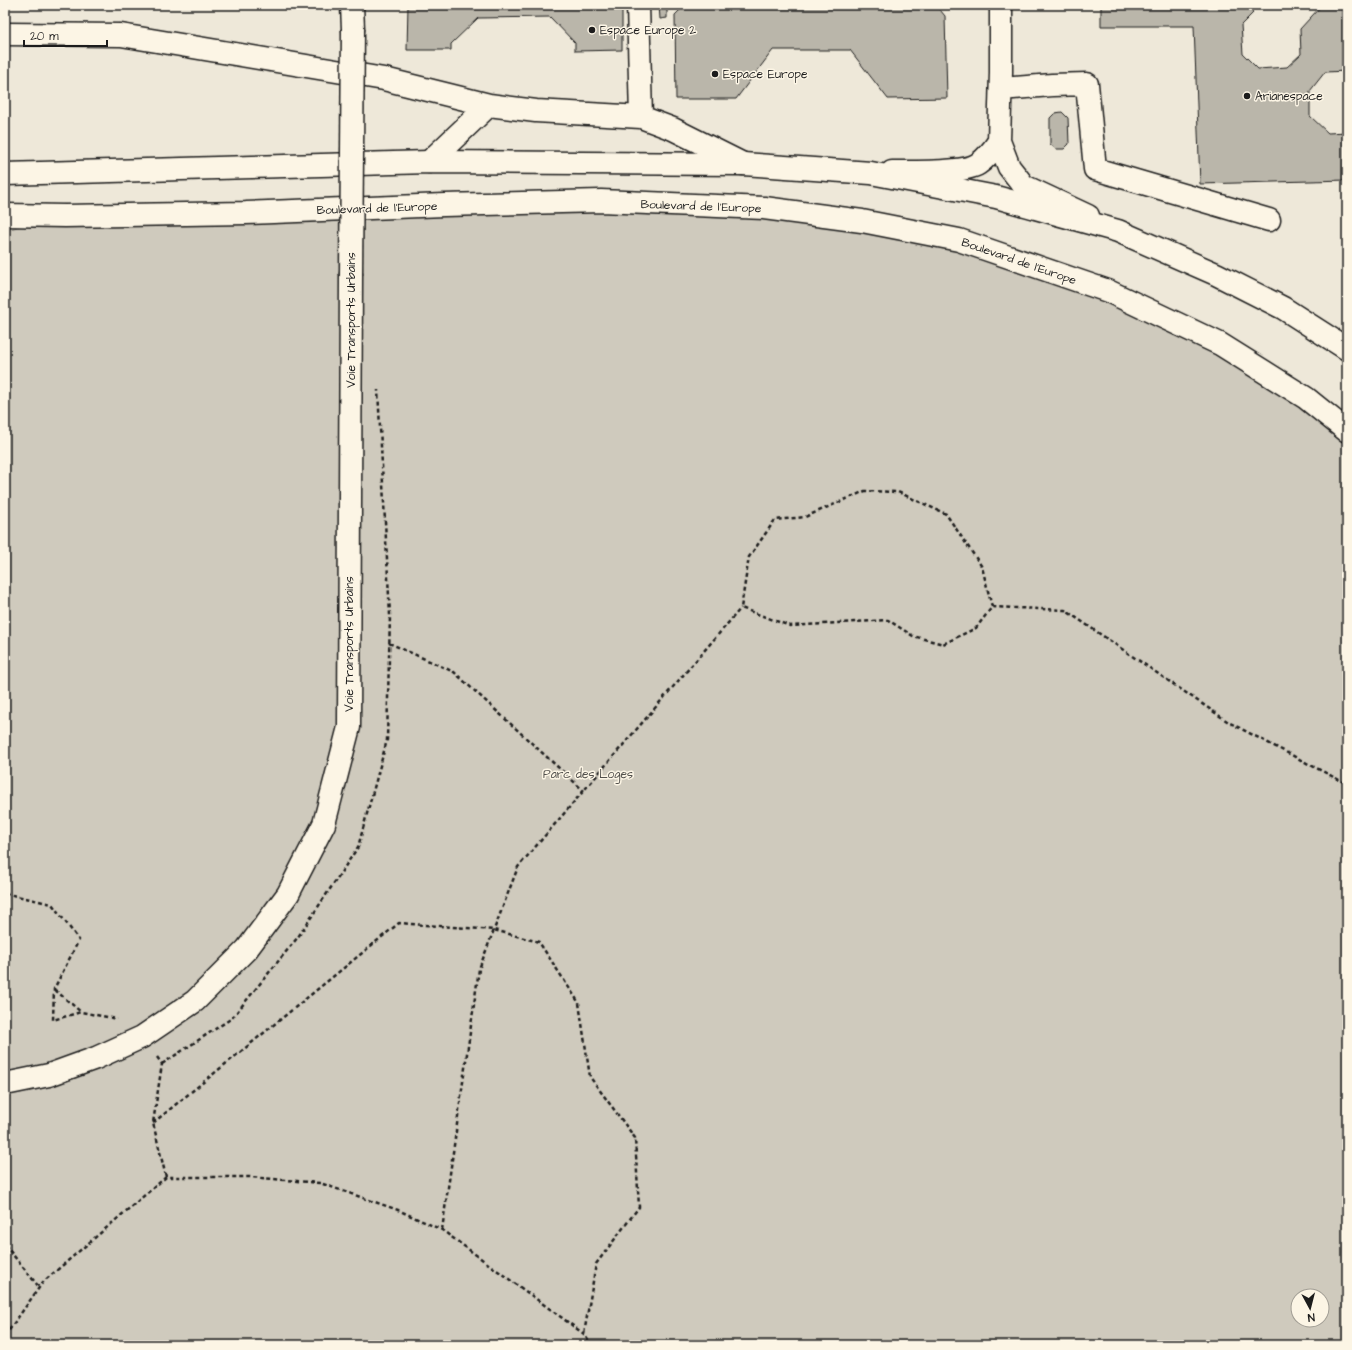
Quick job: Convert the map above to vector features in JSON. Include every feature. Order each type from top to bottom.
[{"type":"main road","name":"Voie Transports Urbains","points":[[5,1084],[49,1075],[96,1058],[142,1037],[195,1001],[247,949],[288,894],[324,824],[349,727],[352,5]]},
{"type":"main road","points":[[638,5],[641,117]]},
{"type":"main road","points":[[1001,5],[1001,89],[999,142],[1009,167],[1024,186],[1216,274],[1283,308],[1347,349]]},
{"type":"main road","points":[[5,34],[120,34],[384,79],[489,105],[543,111],[641,117],[673,129],[743,164]]},
{"type":"main road","points":[[1001,89],[1087,84],[1095,169],[1269,220]]},
{"type":"main road","points":[[429,162],[489,105]]},
{"type":"main road","points":[[5,174],[429,162],[743,164],[871,173],[953,170],[977,166],[990,155],[999,142]]},
{"type":"main road","points":[[871,173],[996,197],[1118,230]]},
{"type":"main road","name":"Boulevard de l'Europe","points":[[5,215],[65,216],[246,213],[444,205],[601,202],[764,208],[862,221],[959,240],[1108,292],[1220,344],[1306,398],[1347,431]]},
{"type":"main road","points":[[5,230],[65,216]]},
{"type":"path","points":[[442,1230],[479,969],[518,867],[741,608],[749,557],[775,520],[805,517],[865,491],[898,492],[946,514],[982,566],[992,607]]},
{"type":"path","points":[[992,607],[1065,610],[1230,723],[1347,784]]},
{"type":"path","points":[[741,608],[790,626],[888,620],[913,636],[943,644],[976,628],[992,607]]},
{"type":"path","points":[[389,644],[454,672],[584,791]]},
{"type":"path","points":[[5,895],[8,894],[52,904],[79,940],[54,990],[53,1020],[81,1012],[118,1019]]},
{"type":"path","points":[[153,1123],[399,923],[494,930],[539,942],[579,1003],[590,1077],[635,1138],[639,1207],[596,1264],[584,1334]]},
{"type":"path","points":[[54,990],[81,1012]]},
{"type":"path","points":[[142,1037],[162,1064],[153,1123],[166,1177]]},
{"type":"path","points":[[5,1336],[43,1282],[166,1177],[250,1177],[320,1183],[398,1210],[442,1230],[584,1334],[591,1345]]},
{"type":"path","points":[[5,1245],[39,1287]]},
{"type":"green space","name":"Parc des Loges","points":[[601,201],[959,240],[1220,344],[1347,431],[1347,1345],[5,1345],[5,230],[65,216]]},
{"type":"building","name":"Espace Europe 2","points":[[408,5],[622,5],[622,50],[575,51],[575,43],[550,17],[478,18],[451,44],[451,50],[407,50]]},
{"type":"building","points":[[659,5],[667,5],[667,18],[660,19]]},
{"type":"building","name":"Espace Europe","points":[[685,5],[936,5],[945,16],[947,98],[888,99],[850,50],[773,50],[736,99],[676,99],[675,15]]},
{"type":"building","points":[[1101,5],[1244,5],[1253,13],[1241,25],[1243,54],[1258,69],[1287,67],[1301,54],[1300,29],[1322,5],[1347,5],[1347,71],[1325,72],[1310,91],[1310,116],[1328,133],[1347,132],[1347,180],[1200,184],[1194,26],[1101,26]]},
{"type":"building","points":[[1062,112],[1068,118],[1069,144],[1064,149],[1056,149],[1050,144],[1050,118],[1055,113]]},
{"type":"place","name":"Espace Europe 2","points":[[592,30]]},
{"type":"place","name":"Espace Europe","points":[[715,74]]},
{"type":"place","name":"Arianespace","points":[[1247,96]]}]
